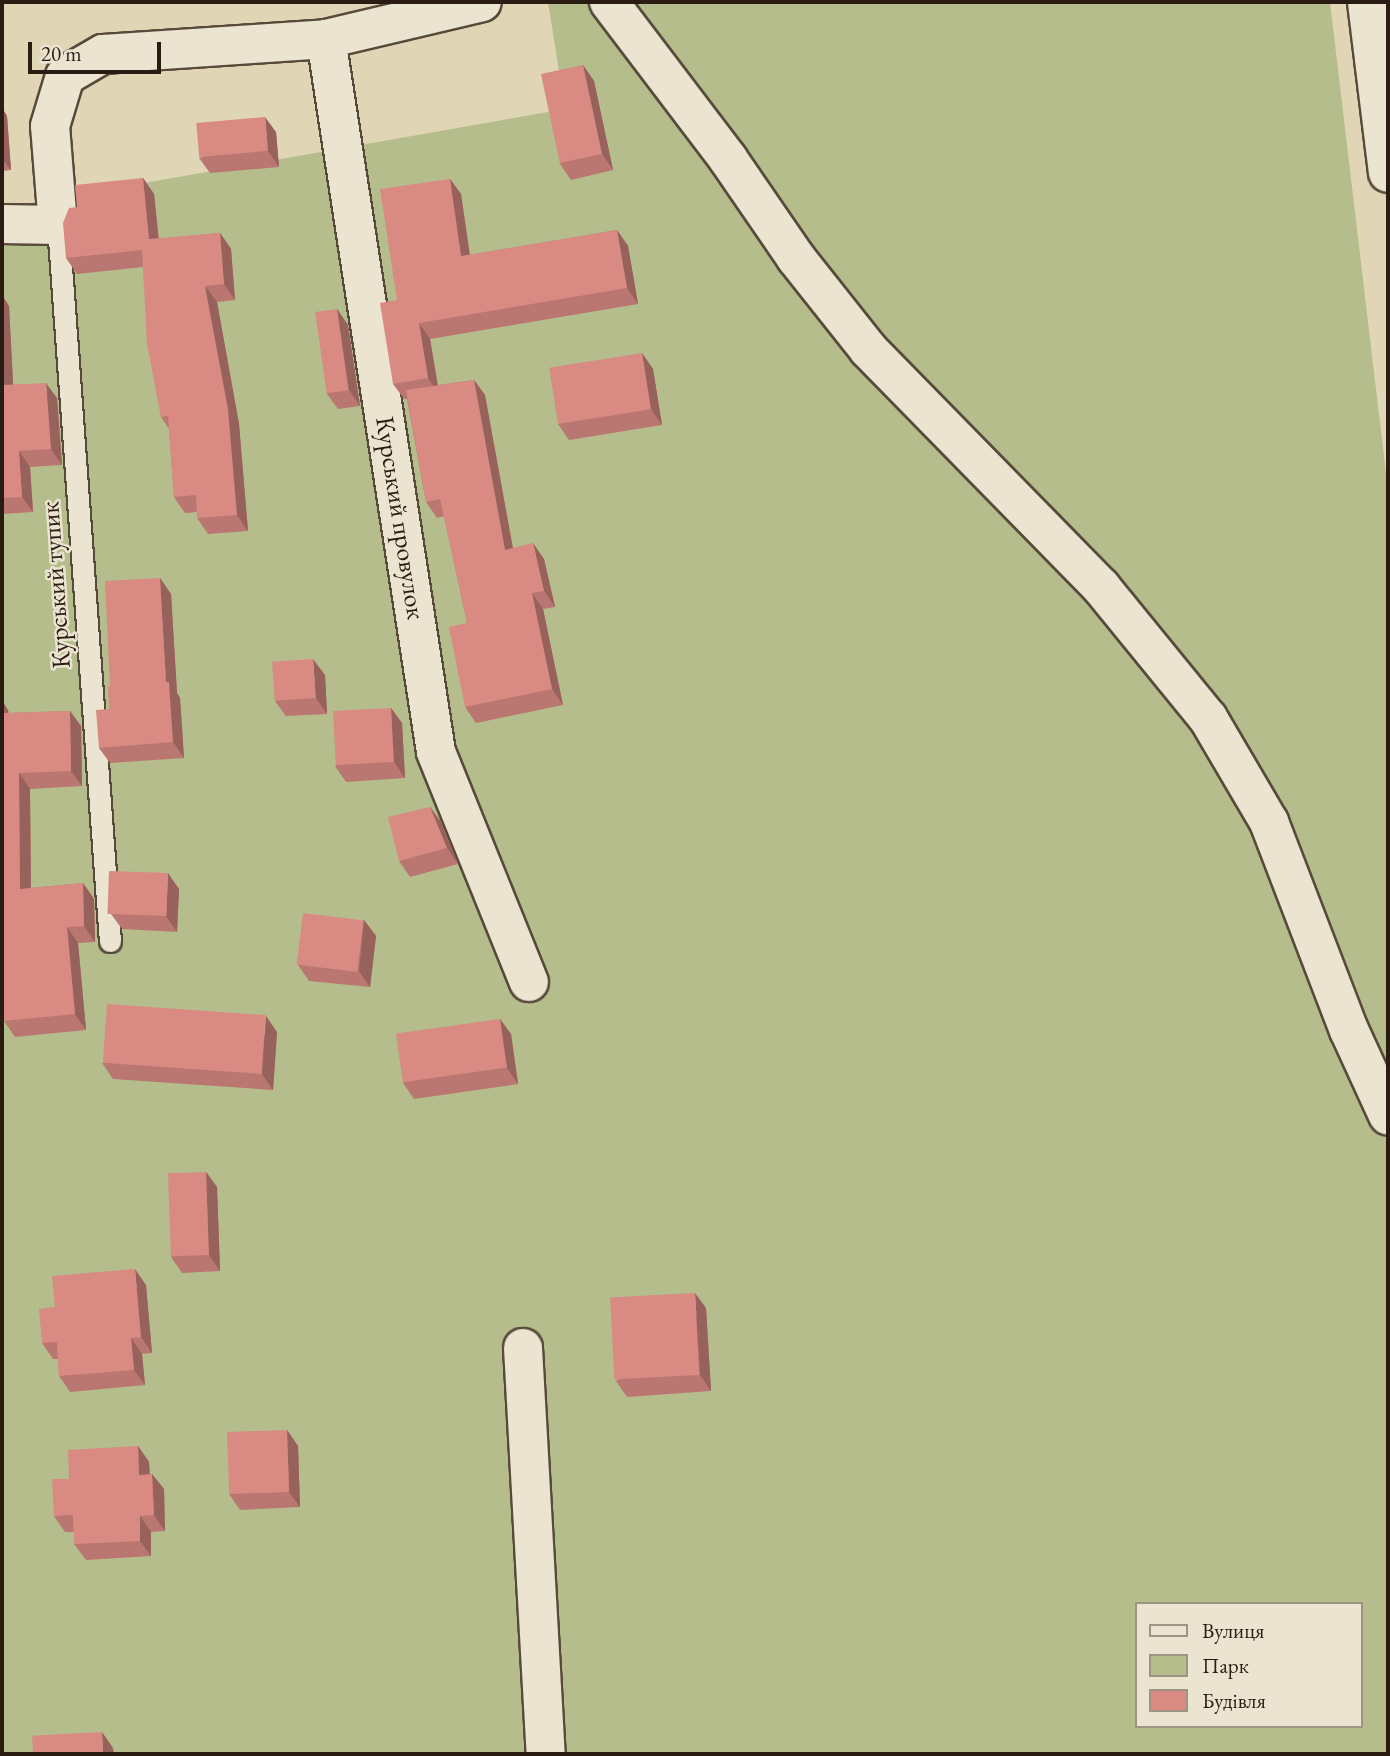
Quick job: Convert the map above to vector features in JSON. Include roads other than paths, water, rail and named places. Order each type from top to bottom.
[{"type":"street","points":[[2,224],[58,225],[50,126],[65,76],[103,54],[326,39],[482,2]]},
{"type":"street","points":[[609,2],[720,148],[796,258],[867,349],[1101,587],[1208,718],[1269,822],[1349,1030],[1388,1115]]},
{"type":"street","points":[[1367,2],[1388,173]]},
{"type":"street","name":"Курський провулок","points":[[326,39],[436,752],[529,982]]},
{"type":"street","points":[[523,1348],[546,1754]]},
{"type":"lane","name":"Курський тупик","points":[[58,225],[110,941]]}]
